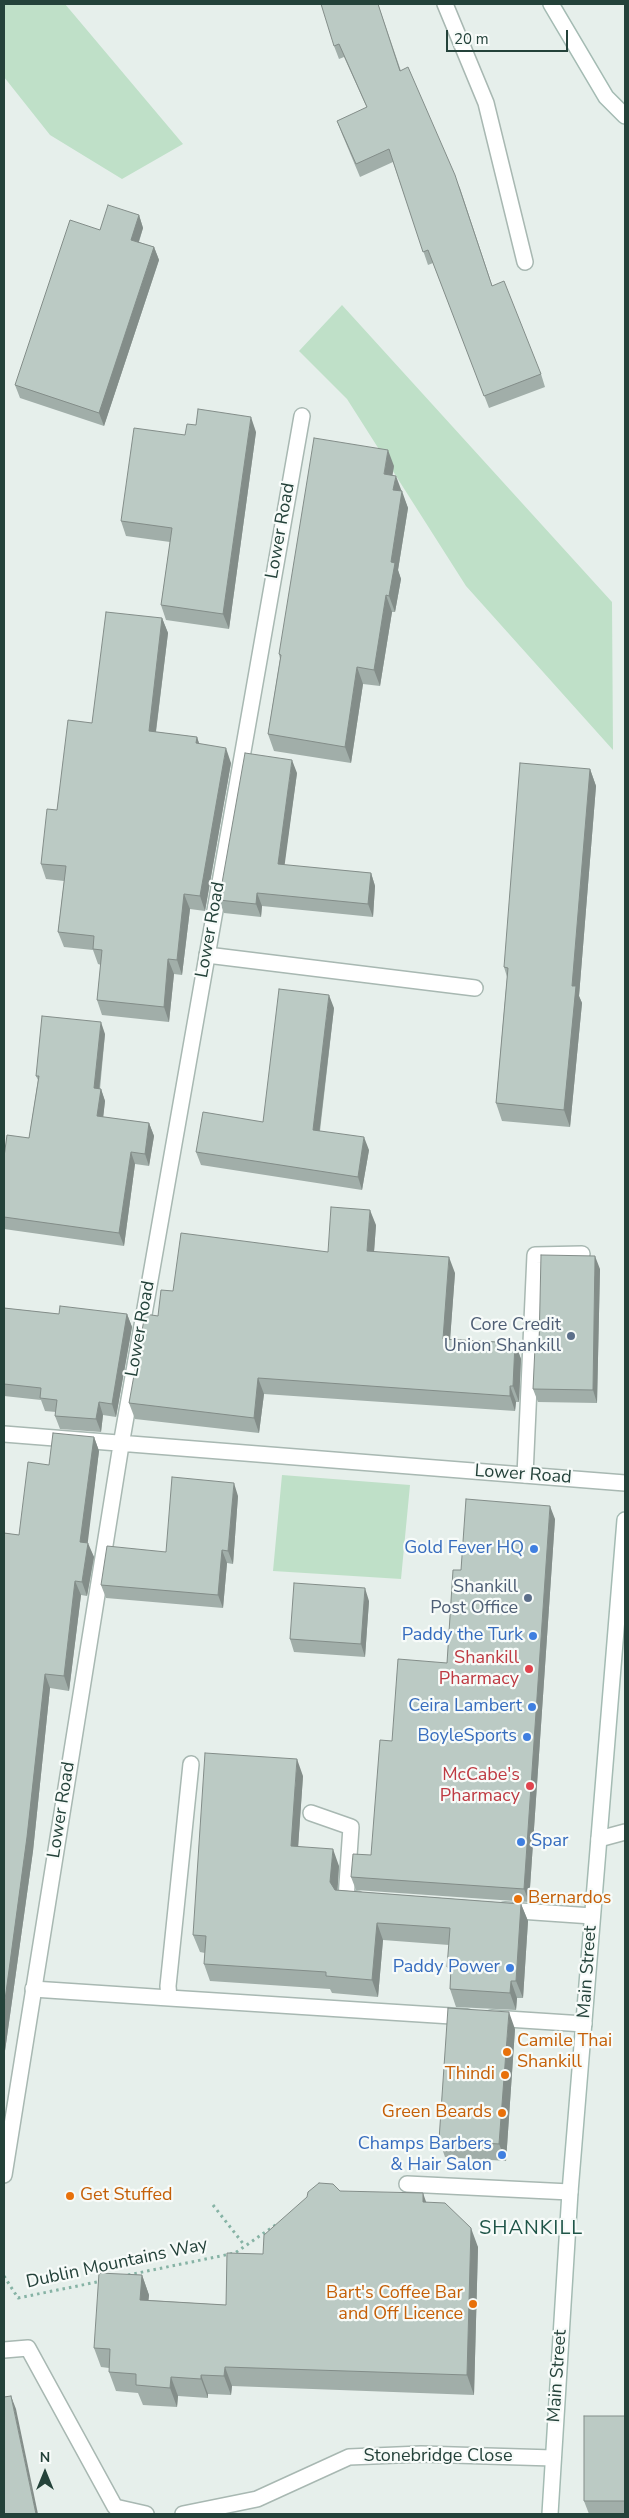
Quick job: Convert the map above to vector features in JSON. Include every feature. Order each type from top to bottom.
[{"type":"street","points":[[445,4],[486,103],[525,262]]},
{"type":"street","points":[[551,4],[606,97],[625,116]]},
{"type":"street","name":"Lower Road","points":[[4,2176],[121,1445],[302,416]]},
{"type":"street","points":[[207,955],[475,988]]},
{"type":"street","points":[[525,1475],[535,1255],[582,1254]]},
{"type":"street","name":"Lower Road","points":[[4,1434],[121,1445],[625,1483]]},
{"type":"street","name":"Main Street","points":[[550,2514],[570,2192],[623,1568],[625,1520]]},
{"type":"street","points":[[169,1998],[168,1986],[191,1764]]},
{"type":"street","points":[[311,1813],[351,1826],[346,1899],[375,1901]]},
{"type":"street","points":[[599,1839],[625,1832]]},
{"type":"street","points":[[490,1909],[592,1916]]},
{"type":"street","points":[[33,1989],[584,2024]]},
{"type":"street","points":[[407,2184],[570,2192]]},
{"type":"street","points":[[4,2350],[28,2348],[86,2450],[114,2507],[146,2514]]},
{"type":"street","name":"Stonebridge Close","points":[[184,2514],[257,2499],[349,2457],[421,2454],[553,2458]]},
{"type":"path","points":[[213,2205],[245,2246]]},
{"type":"path","name":"Dublin Mountains Way","points":[[122,2277],[235,2253],[285,2218]]},
{"type":"path","name":"Dublin Mountains Way","points":[[4,2276],[18,2298],[103,2280]]},
{"type":"green space","points":[[4,4],[65,4],[183,144],[122,179],[50,135],[4,77]]},
{"type":"green space","points":[[342,305],[612,602],[613,750],[466,586],[347,399],[299,351]]},
{"type":"green space","points":[[282,1475],[410,1485],[401,1579],[273,1571]]},
{"type":"building","points":[[321,4],[378,4],[400,71],[408,67],[455,175],[492,286],[504,281],[541,374],[484,396],[428,250],[423,252],[389,149],[356,164],[337,121],[367,107],[339,44],[334,46]]},
{"type":"building","points":[[108,205],[139,215],[131,240],[154,247],[99,413],[15,385],[70,220],[100,230]]},
{"type":"building","points":[[198,409],[251,417],[223,614],[161,605],[172,528],[121,521],[134,428],[185,435],[187,424],[196,425]]},
{"type":"building","points":[[314,438],[388,450],[384,474],[396,476],[393,490],[402,491],[391,562],[395,563],[389,596],[386,595],[374,670],[357,667],[345,747],[268,734]]},
{"type":"building","points":[[106,612],[162,618],[149,731],[197,737],[196,743],[226,748],[200,896],[184,894],[177,960],[168,959],[164,1007],[97,1000],[102,950],[93,949],[94,936],[58,932],[66,866],[41,864],[47,809],[57,810],[68,720],[92,723]]},
{"type":"building","points":[[245,753],[292,760],[278,864],[371,873],[368,904],[257,893],[256,904],[219,900]]},
{"type":"building","points":[[520,763],[590,769],[572,986],[576,986],[564,1110],[496,1103],[508,968],[504,967]]},
{"type":"building","points":[[279,989],[329,995],[313,1130],[364,1137],[358,1177],[196,1152],[203,1112],[263,1122]]},
{"type":"building","points":[[42,1016],[101,1022],[94,1088],[101,1089],[97,1116],[149,1123],[145,1154],[131,1152],[119,1233],[4,1217],[4,1157],[7,1135],[29,1138],[39,1076],[36,1076]]},
{"type":"building","points":[[331,1207],[370,1210],[367,1251],[449,1257],[443,1339],[515,1343],[513,1386],[510,1386],[510,1396],[258,1378],[254,1418],[129,1403],[145,1314],[158,1316],[161,1290],[173,1291],[181,1233],[328,1252]]},
{"type":"building","name":"Core Credit Union Shankill","points":[[541,1255],[595,1256],[593,1390],[533,1389],[535,1347],[539,1347]]},
{"type":"building","points":[[60,1306],[127,1314],[112,1404],[99,1402],[96,1419],[55,1416],[57,1400],[40,1398],[41,1388],[4,1384],[4,1308],[59,1314]]},
{"type":"building","points":[[53,1433],[94,1437],[80,1542],[88,1543],[82,1582],[75,1581],[64,1676],[45,1674],[27,1837],[4,2007],[4,1533],[19,1535],[28,1462],[49,1465]]},
{"type":"building","points":[[172,1477],[234,1483],[228,1551],[222,1550],[218,1595],[101,1585],[107,1546],[166,1552]]},
{"type":"building","points":[[466,1499],[550,1506],[524,1889],[351,1877],[353,1854],[371,1855],[380,1740],[392,1741],[398,1659],[447,1663],[453,1570],[461,1570]]},
{"type":"building","points":[[294,1583],[365,1588],[361,1644],[290,1639]]},
{"type":"building","points":[[205,1753],[297,1759],[291,1846],[333,1849],[330,1882],[335,1890],[521,1904],[516,1981],[511,1981],[510,1993],[450,1989],[451,1967],[447,1967],[450,1928],[377,1923],[372,1980],[326,1976],[326,1972],[204,1964],[206,1936],[193,1935]]},
{"type":"building","points":[[448,2008],[509,2012],[499,2144],[439,2140]]},
{"type":"building","points":[[319,2183],[333,2184],[340,2191],[423,2193],[423,2202],[445,2203],[471,2228],[467,2375],[225,2367],[224,2376],[201,2375],[201,2379],[171,2377],[170,2388],[136,2385],[136,2374],[109,2372],[110,2349],[94,2348],[99,2273],[142,2275],[140,2300],[226,2305],[227,2253],[263,2254],[264,2235],[307,2197],[308,2192]]},
{"type":"building","points":[[11,2396],[36,2514],[4,2514],[4,2397]]},
{"type":"building","points":[[584,2416],[625,2416],[625,2501],[584,2501]]},
{"type":"place","name":"Core Credit Union Shankill","points":[[571,1336]]},
{"type":"place","name":"Gold Fever HQ","points":[[534,1549]]},
{"type":"place","name":"Shankill Post Office","points":[[528,1598]]},
{"type":"place","name":"Paddy the Turk","points":[[533,1636]]},
{"type":"place","name":"Shankill Pharmacy","points":[[529,1669]]},
{"type":"place","name":"Ceira Lambert","points":[[532,1707]]},
{"type":"place","name":"BoyleSports","points":[[527,1737]]},
{"type":"place","name":"McCabe's Pharmacy","points":[[530,1786]]},
{"type":"place","name":"Spar","points":[[521,1842]]},
{"type":"place","name":"Bernardos","points":[[518,1899]]},
{"type":"place","name":"Paddy Power","points":[[510,1968]]},
{"type":"place","name":"Camile Thai Shankill","points":[[507,2052]]},
{"type":"place","name":"Thindi","points":[[505,2075]]},
{"type":"place","name":"Green Beards","points":[[502,2113]]},
{"type":"place","name":"Champs Barbers & Hair Salon","points":[[502,2155]]},
{"type":"place","name":"Get Stuffed","points":[[70,2196]]},
{"type":"place","name":"Bart's Coffee Bar and Off Licence","points":[[473,2304]]},
{"type":"district","name":"SHANKILL","points":[[531,2229]]}]
